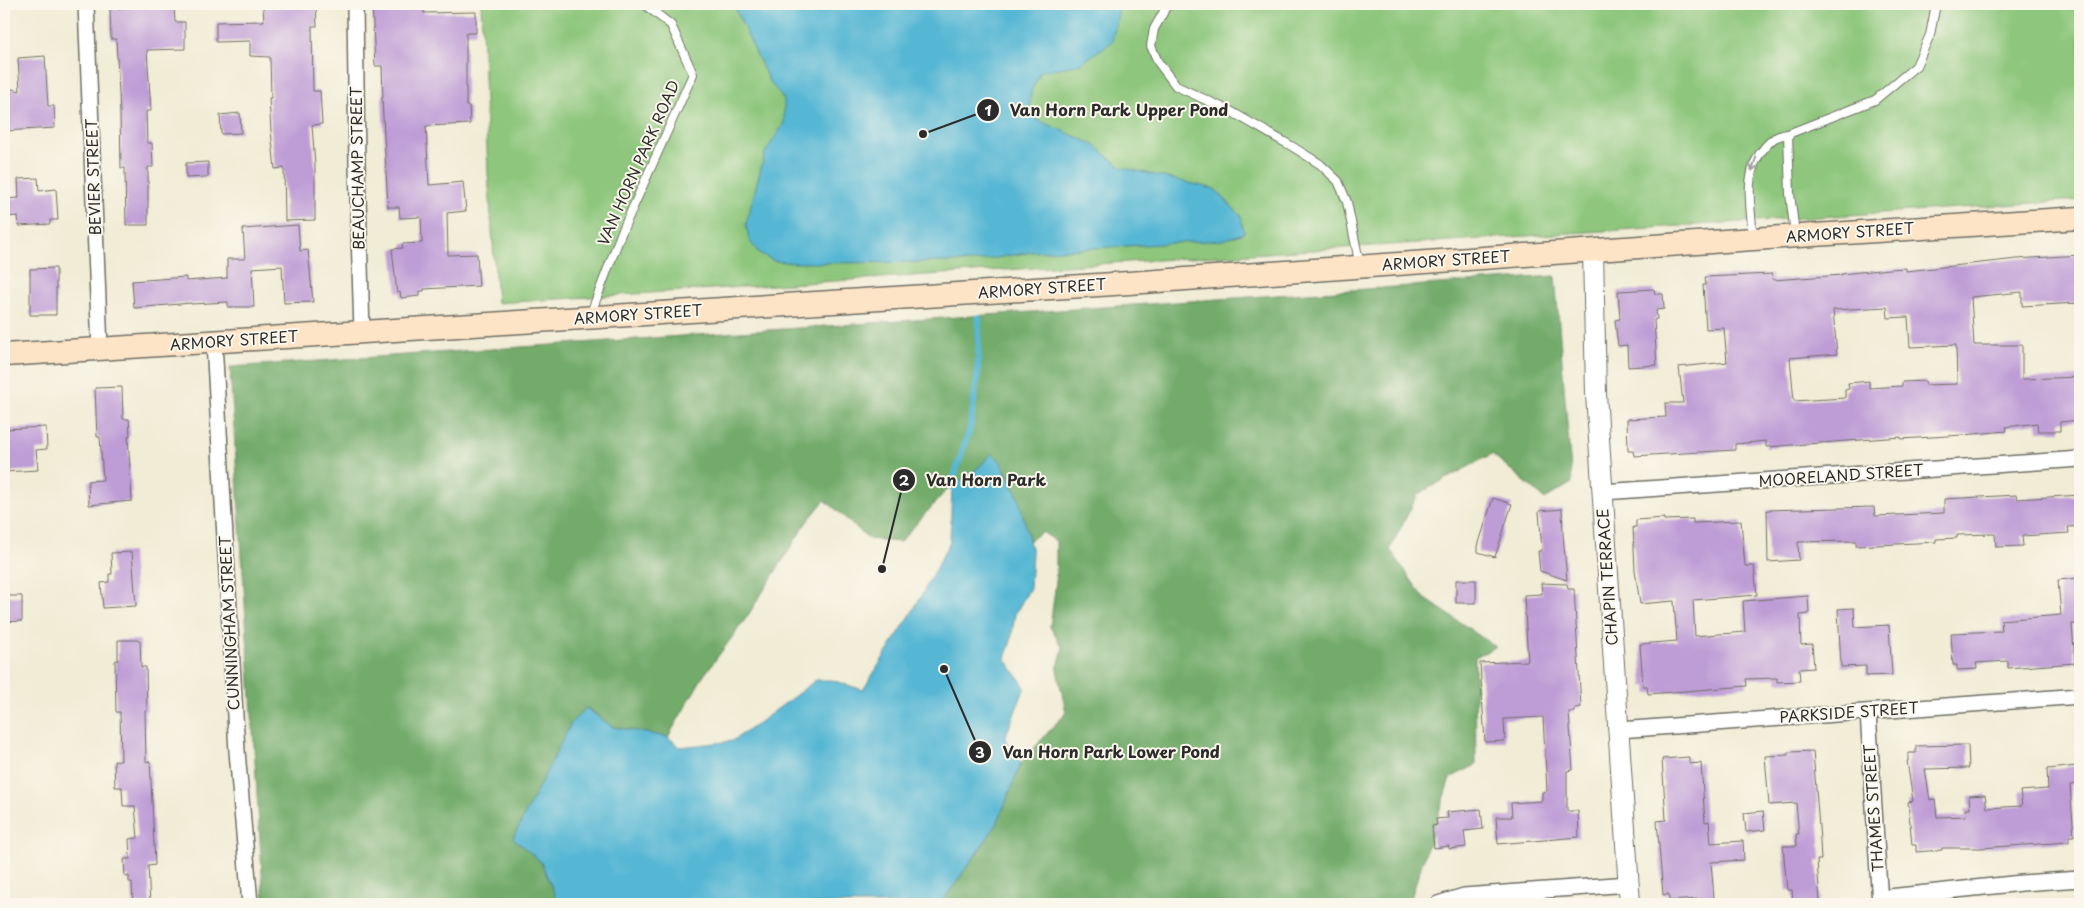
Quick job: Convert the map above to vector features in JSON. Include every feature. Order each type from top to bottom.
[{"type":"main road","name":"ARMORY STREET","points":[[4,355],[1360,268],[1593,250],[2080,218]]},
{"type":"street","name":"BEVIER STREET","points":[[86,4],[100,349]]},
{"type":"street","name":"BEAUCHAMP STREET","points":[[355,4],[362,332]]},
{"type":"street","name":"CHAPIN TERRACE","points":[[1593,250],[1596,394],[1630,904]]},
{"type":"street","name":"CUNNINGHAM STREET","points":[[214,342],[237,751],[250,904]]},
{"type":"street","name":"MOORELAND STREET","points":[[1603,492],[2080,459]]},
{"type":"street","name":"PARKSIDE STREET","points":[[1619,730],[2080,696]]},
{"type":"street","name":"THAMES STREET","points":[[1868,712],[1880,901]]},
{"type":"street","points":[[1880,901],[2022,883],[2080,879]]},
{"type":"street","points":[[1438,904],[1464,896],[1629,884]]},
{"type":"lane","name":"VAN HORN PARK ROAD","points":[[589,318],[621,234],[693,74],[672,25],[644,4]]},
{"type":"lane","points":[[1168,4],[1154,29],[1151,46],[1158,62],[1176,86],[1232,112],[1293,146],[1320,164],[1338,182],[1348,202],[1360,268]]},
{"type":"lane","points":[[1753,239],[1749,182],[1756,157],[1775,136],[1788,134],[1875,100],[1916,66],[1930,35],[1936,4]]},
{"type":"lane","points":[[1788,134],[1790,194],[1795,237]]},
{"type":"green space","points":[[481,4],[2080,4],[2080,200],[497,303],[488,173]]},
{"type":"green space","points":[[1555,276],[1572,483],[1545,499],[1492,454],[1418,494],[1390,549],[1423,597],[1496,647],[1475,657],[1476,765],[1450,778],[1409,904],[941,904],[997,824],[1021,763],[1066,712],[1057,670],[1063,648],[1050,627],[1056,582],[1056,541],[1042,532],[1029,541],[1012,483],[1000,462],[992,453],[969,475],[952,484],[900,542],[869,539],[825,500],[806,523],[747,617],[702,678],[668,737],[613,727],[587,708],[514,837],[541,862],[559,904],[264,904],[230,367]]},
{"type":"water","points":[[733,4],[1120,4],[1112,42],[1078,65],[1041,71],[1031,91],[1030,106],[1038,120],[1093,144],[1121,167],[1215,189],[1241,216],[1244,233],[1223,240],[1031,252],[973,262],[797,263],[774,261],[759,253],[749,240],[746,224],[765,153],[784,123],[784,100],[769,81]]},
{"type":"water","points":[[992,453],[1001,462],[1019,499],[1032,552],[1030,588],[1015,614],[1011,641],[1005,658],[1025,687],[1005,738],[1021,763],[997,824],[941,904],[559,904],[541,862],[513,838],[571,723],[586,708],[613,727],[668,737],[680,747],[725,742],[732,741],[756,725],[816,680],[832,680],[863,690],[914,609],[950,542],[952,484],[969,475]]},
{"type":"building","points":[[316,4],[317,26],[312,26],[313,91],[320,91],[322,124],[312,125],[315,165],[315,220],[285,221],[284,168],[275,169],[271,131],[269,98],[271,98],[270,57],[250,56],[250,41],[216,42],[216,22],[264,21],[263,7]]},
{"type":"building","points":[[372,4],[424,4],[424,13],[476,12],[476,33],[466,33],[466,106],[469,106],[470,124],[426,126],[429,185],[463,182],[466,211],[447,213],[448,255],[477,254],[479,286],[424,289],[424,291],[420,291],[420,296],[401,298],[400,292],[397,293],[392,249],[403,248],[402,244],[422,243],[421,217],[400,218],[399,207],[388,207],[382,66],[375,66]]},
{"type":"building","points":[[174,5],[175,22],[185,22],[185,49],[147,50],[151,111],[146,111],[147,143],[152,143],[153,167],[148,167],[148,225],[126,225],[125,168],[121,168],[116,39],[111,39],[110,9]]},
{"type":"building","points":[[45,56],[48,106],[54,106],[55,128],[4,131],[4,87],[20,91],[18,58]]},
{"type":"building","points":[[240,113],[241,133],[221,134],[220,115]]},
{"type":"building","points":[[208,162],[208,177],[186,178],[186,163]]},
{"type":"building","points":[[38,178],[39,191],[56,189],[58,220],[50,220],[50,224],[19,226],[18,216],[6,217],[5,199],[19,198],[18,179]]},
{"type":"building","points":[[298,225],[300,251],[308,250],[313,302],[284,303],[282,266],[252,268],[254,307],[228,307],[228,302],[134,308],[132,281],[186,277],[186,281],[227,278],[227,259],[245,259],[243,229]]},
{"type":"building","points":[[2080,255],[2080,303],[2022,306],[2022,292],[1971,297],[1974,345],[2022,345],[2022,379],[2080,377],[2080,420],[2060,422],[2060,431],[2038,431],[2037,423],[2006,427],[2007,431],[1963,435],[1901,439],[1901,437],[1766,447],[1766,441],[1735,444],[1735,450],[1634,456],[1633,451],[1628,451],[1627,419],[1666,417],[1665,403],[1683,403],[1679,367],[1727,362],[1724,328],[1706,329],[1703,285],[1706,285],[1705,277],[1772,274],[1773,280],[1842,275],[1889,269],[1906,268],[1906,271],[2017,259]],"holes":[[[1887,307],[1888,318],[1908,317],[1910,347],[1956,345],[1957,384],[1926,385],[1925,381],[1902,382],[1902,386],[1869,388],[1869,381],[1848,383],[1849,389],[1845,390],[1845,398],[1794,401],[1790,358],[1837,354],[1833,310]]]},
{"type":"building","points":[[56,268],[56,315],[30,315],[30,269]]},
{"type":"building","points":[[1654,289],[1655,294],[1663,294],[1664,309],[1656,310],[1657,319],[1654,320],[1657,365],[1628,367],[1627,345],[1618,346],[1615,320],[1620,319],[1618,291]]},
{"type":"building","points":[[122,387],[123,419],[129,419],[130,436],[128,436],[132,501],[89,505],[88,481],[103,480],[100,437],[97,437],[95,388]]},
{"type":"building","points":[[46,427],[47,449],[36,450],[38,470],[4,472],[4,429]]},
{"type":"building","points":[[2016,495],[2017,499],[2080,495],[2080,526],[2068,527],[2069,533],[2022,536],[2023,546],[1996,547],[1995,534],[1957,535],[1957,538],[1936,539],[1936,542],[1856,546],[1856,541],[1798,542],[1799,560],[1768,562],[1767,510],[1874,507],[1875,516],[1944,513],[1944,499]]},
{"type":"building","points":[[1493,498],[1512,504],[1495,557],[1478,552],[1478,546]]},
{"type":"building","points":[[1562,509],[1567,580],[1540,571],[1538,551],[1542,551],[1539,511]]},
{"type":"building","points":[[1664,518],[1664,520],[1693,519],[1693,523],[1741,521],[1745,566],[1754,566],[1757,595],[1693,600],[1695,636],[1745,632],[1743,601],[1808,596],[1809,614],[1800,615],[1801,645],[1812,644],[1814,668],[1799,669],[1800,681],[1777,682],[1777,678],[1746,679],[1747,686],[1648,694],[1647,686],[1643,686],[1640,644],[1677,641],[1674,601],[1640,604],[1635,570],[1633,527],[1636,527],[1636,520]]},
{"type":"building","points":[[132,552],[136,606],[103,608],[101,583],[109,582],[109,574],[112,574],[111,553]]},
{"type":"building","points":[[2080,578],[2080,597],[2076,597],[2077,624],[2072,624],[2075,663],[2008,668],[2008,661],[1976,663],[1977,669],[1957,670],[1957,665],[1953,665],[1951,633],[2002,631],[2001,620],[2061,615],[2058,580]]},
{"type":"building","points":[[1456,580],[1476,580],[1476,603],[1456,603]]},
{"type":"building","points":[[1541,583],[1567,584],[1568,589],[1574,589],[1581,707],[1575,708],[1575,712],[1569,712],[1573,770],[1567,771],[1567,811],[1578,811],[1579,837],[1498,844],[1496,817],[1512,817],[1511,803],[1542,801],[1542,792],[1547,791],[1543,717],[1504,719],[1505,741],[1485,742],[1480,663],[1528,661],[1524,595],[1542,594]]},
{"type":"building","points":[[4,596],[22,596],[22,621],[4,622]]},
{"type":"building","points":[[1854,608],[1855,627],[1889,625],[1892,675],[1866,676],[1866,666],[1841,667],[1838,609]]},
{"type":"building","points":[[118,640],[140,640],[141,667],[146,667],[146,762],[150,761],[155,865],[148,866],[150,904],[133,904],[132,882],[129,882],[129,876],[125,877],[124,859],[130,859],[129,839],[138,838],[135,806],[123,806],[122,787],[115,787],[114,761],[121,761],[120,712],[116,712],[115,661],[118,660]]},
{"type":"building","points":[[1968,745],[1969,768],[1925,769],[1930,800],[1935,799],[1937,817],[1966,816],[1965,809],[1970,809],[1969,796],[1985,795],[1987,808],[2022,806],[2020,791],[2048,789],[2047,769],[2077,766],[2079,784],[2070,785],[2074,836],[2069,836],[2069,842],[1980,848],[1942,848],[1942,850],[1916,852],[1916,845],[1912,845],[1908,802],[1913,801],[1907,761],[1908,753],[1916,753],[1916,746]]},
{"type":"building","points":[[1813,751],[1821,860],[1817,860],[1820,904],[1799,904],[1799,902],[1793,903],[1792,890],[1787,890],[1783,846],[1797,846],[1796,834],[1799,834],[1796,803],[1769,805],[1765,756],[1788,755],[1788,752]]},
{"type":"building","points":[[1689,757],[1689,764],[1701,763],[1705,822],[1709,821],[1711,843],[1743,841],[1744,860],[1711,862],[1714,898],[1669,901],[1669,894],[1663,895],[1657,821],[1666,820],[1662,759]]},
{"type":"building","points":[[1481,809],[1483,829],[1464,831],[1466,847],[1449,849],[1449,846],[1434,848],[1432,826],[1437,825],[1436,819],[1448,818],[1447,812]]},
{"type":"building","points":[[1763,811],[1765,830],[1746,832],[1744,813]]},
{"type":"waterway","points":[[954,490],[952,484],[970,428],[978,373],[979,317]]},
{"type":"place","name":"Van Horn Park Upper Pond","points":[[923,134]]},
{"type":"place","name":"Van Horn Park","points":[[882,569]]},
{"type":"place","name":"Van Horn Park Lower Pond","points":[[944,669]]}]
